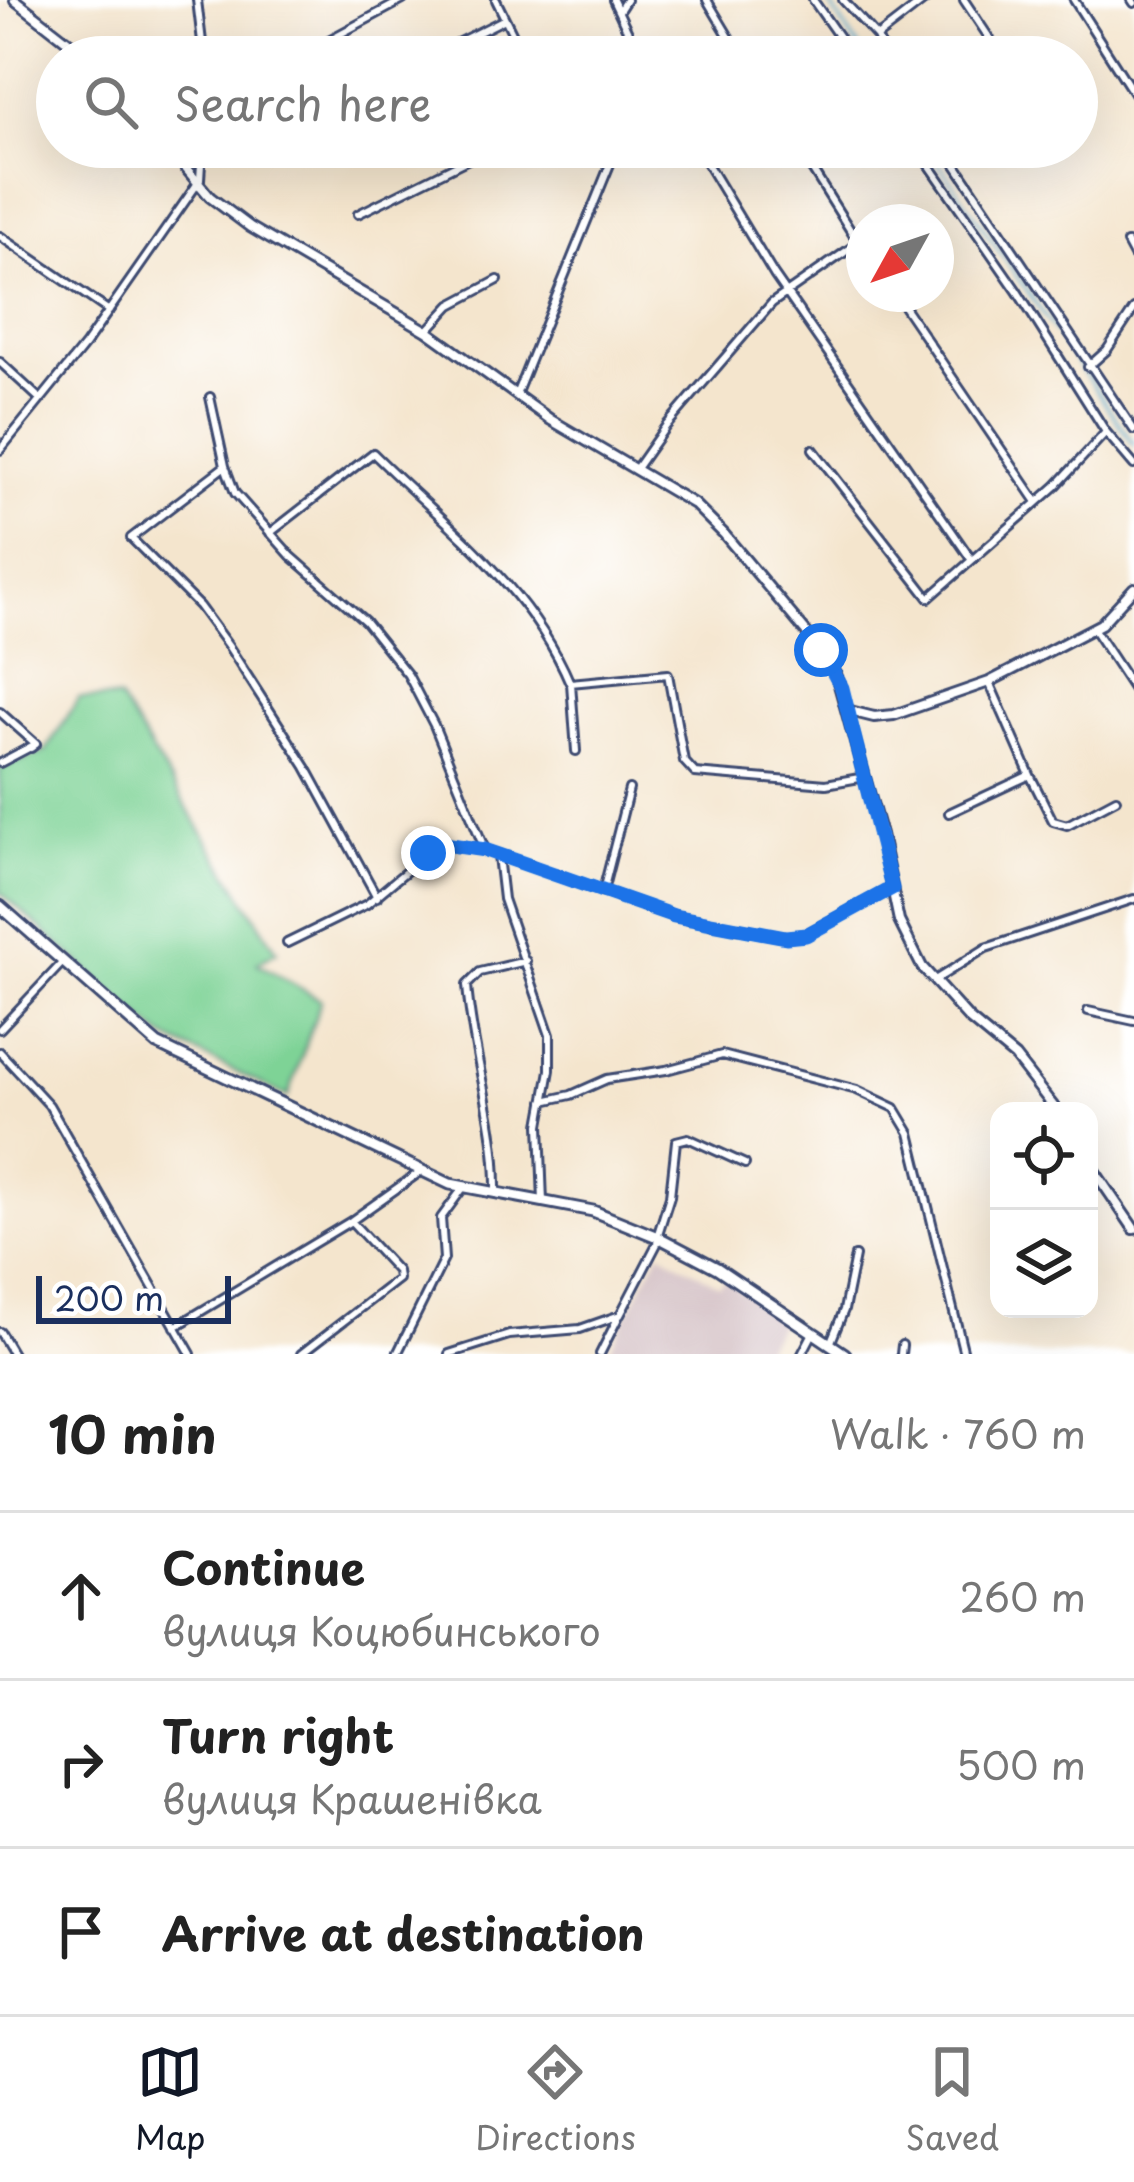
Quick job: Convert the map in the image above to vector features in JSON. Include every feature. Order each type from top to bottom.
[{"type":"main road","points":[[0,906],[157,1044],[463,1188],[593,1211],[658,1237],[717,1268],[845,1354]]},
{"type":"street","points":[[15,0],[61,36]]},
{"type":"street","points":[[197,0],[201,36]]},
{"type":"street","points":[[336,36],[403,0]]},
{"type":"street","points":[[496,0],[514,36]]},
{"type":"street","points":[[613,0],[628,36]]},
{"type":"street","points":[[619,11],[626,0]]},
{"type":"street","points":[[706,0],[727,36]]},
{"type":"street","points":[[813,0],[838,36]]},
{"type":"street","points":[[843,0],[876,36]]},
{"type":"street","points":[[878,36],[925,0]]},
{"type":"street","points":[[964,0],[988,36]]},
{"type":"street","points":[[1074,0],[1097,36]]},
{"type":"street","points":[[471,36],[505,19]]},
{"type":"street","points":[[1098,38],[1134,94]]},
{"type":"street","points":[[184,168],[250,227],[427,331],[517,395],[694,504],[724,534],[836,674],[866,777],[899,921],[922,967],[969,1019],[1015,1057],[1050,1102]]},
{"type":"street","points":[[0,451],[109,311],[197,184],[202,168]]},
{"type":"street","points":[[358,214],[451,168]]},
{"type":"street","points":[[517,395],[609,168]]},
{"type":"street","points":[[709,168],[786,292],[971,559]]},
{"type":"street","points":[[811,168],[846,224]]},
{"type":"street","points":[[932,168],[1106,432],[1134,464]]},
{"type":"street","points":[[958,168],[1134,430]]},
{"type":"street","points":[[0,236],[109,311]]},
{"type":"street","points":[[1127,243],[1134,256]]},
{"type":"street","points":[[634,470],[754,322],[786,292],[846,251]]},
{"type":"street","points":[[427,331],[451,305],[498,280]]},
{"type":"street","points":[[1088,367],[1134,309]]},
{"type":"street","points":[[908,312],[1037,502]]},
{"type":"street","points":[[0,362],[40,399]]},
{"type":"street","points":[[210,397],[235,493],[270,533],[365,621],[408,675],[434,725],[485,850]]},
{"type":"street","points":[[813,449],[928,598],[1037,502],[1106,432]]},
{"type":"street","points":[[270,533],[373,452],[507,581],[538,619],[571,682],[576,751]]},
{"type":"street","points":[[225,466],[130,538],[199,606],[229,647],[306,767],[377,897]]},
{"type":"street","points":[[848,711],[874,718],[894,715],[989,682],[1093,628],[1134,587]]},
{"type":"street","points":[[1093,628],[1134,690]]},
{"type":"street","points":[[571,682],[668,674],[684,761],[695,773],[826,784],[866,777]]},
{"type":"street","points":[[989,682],[1053,821],[1067,824],[1116,799]]},
{"type":"street","points":[[0,712],[33,746],[0,763]]},
{"type":"street","points":[[949,813],[1030,775]]},
{"type":"street","points":[[603,891],[629,789]]},
{"type":"street","points":[[287,943],[377,897],[435,848],[453,844],[485,850],[674,916],[786,937],[806,935],[892,888]]},
{"type":"street","points":[[498,856],[502,899],[550,1035],[550,1070],[540,1125],[543,1202]]},
{"type":"street","points":[[935,980],[986,947],[1134,899]]},
{"type":"street","points":[[496,1195],[492,1123],[484,1104],[467,985],[480,972],[526,961]]},
{"type":"street","points":[[0,1029],[63,962]]},
{"type":"street","points":[[1088,1011],[1134,1021]]},
{"type":"street","points":[[0,1052],[49,1105],[191,1354]]},
{"type":"street","points":[[544,1101],[608,1079],[722,1055],[857,1090],[895,1108],[910,1133],[964,1354]]},
{"type":"street","points":[[600,1354],[658,1237],[670,1196],[676,1142],[688,1138],[745,1164]]},
{"type":"street","points":[[175,1328],[351,1221],[422,1170]]},
{"type":"street","points":[[1098,1175],[1134,1229]]},
{"type":"street","points":[[397,1354],[444,1259],[440,1218],[463,1188]]},
{"type":"street","points":[[301,1354],[398,1279],[397,1271],[351,1221]]},
{"type":"street","points":[[830,1344],[844,1310],[855,1256]]},
{"type":"street","points":[[449,1354],[509,1335],[580,1329],[620,1315]]},
{"type":"street","points":[[0,1332],[13,1354]]},
{"type":"street","points":[[802,1354],[813,1333]]},
{"type":"shaded area","points":[[660,1252],[719,1285],[724,1279],[783,1319],[762,1352],[607,1354]]},
{"type":"green space","points":[[79,698],[119,699],[277,951],[257,963],[321,1000],[288,1097],[162,1036],[0,892],[0,768],[45,752]]},
{"type":"waterway","points":[[827,0],[851,36]]},
{"type":"waterway","points":[[942,168],[1134,445]]},
{"type":"route","points":[[428,853],[444,844],[485,850],[674,916],[786,937],[806,935],[892,888],[842,688],[821,650]]}]
